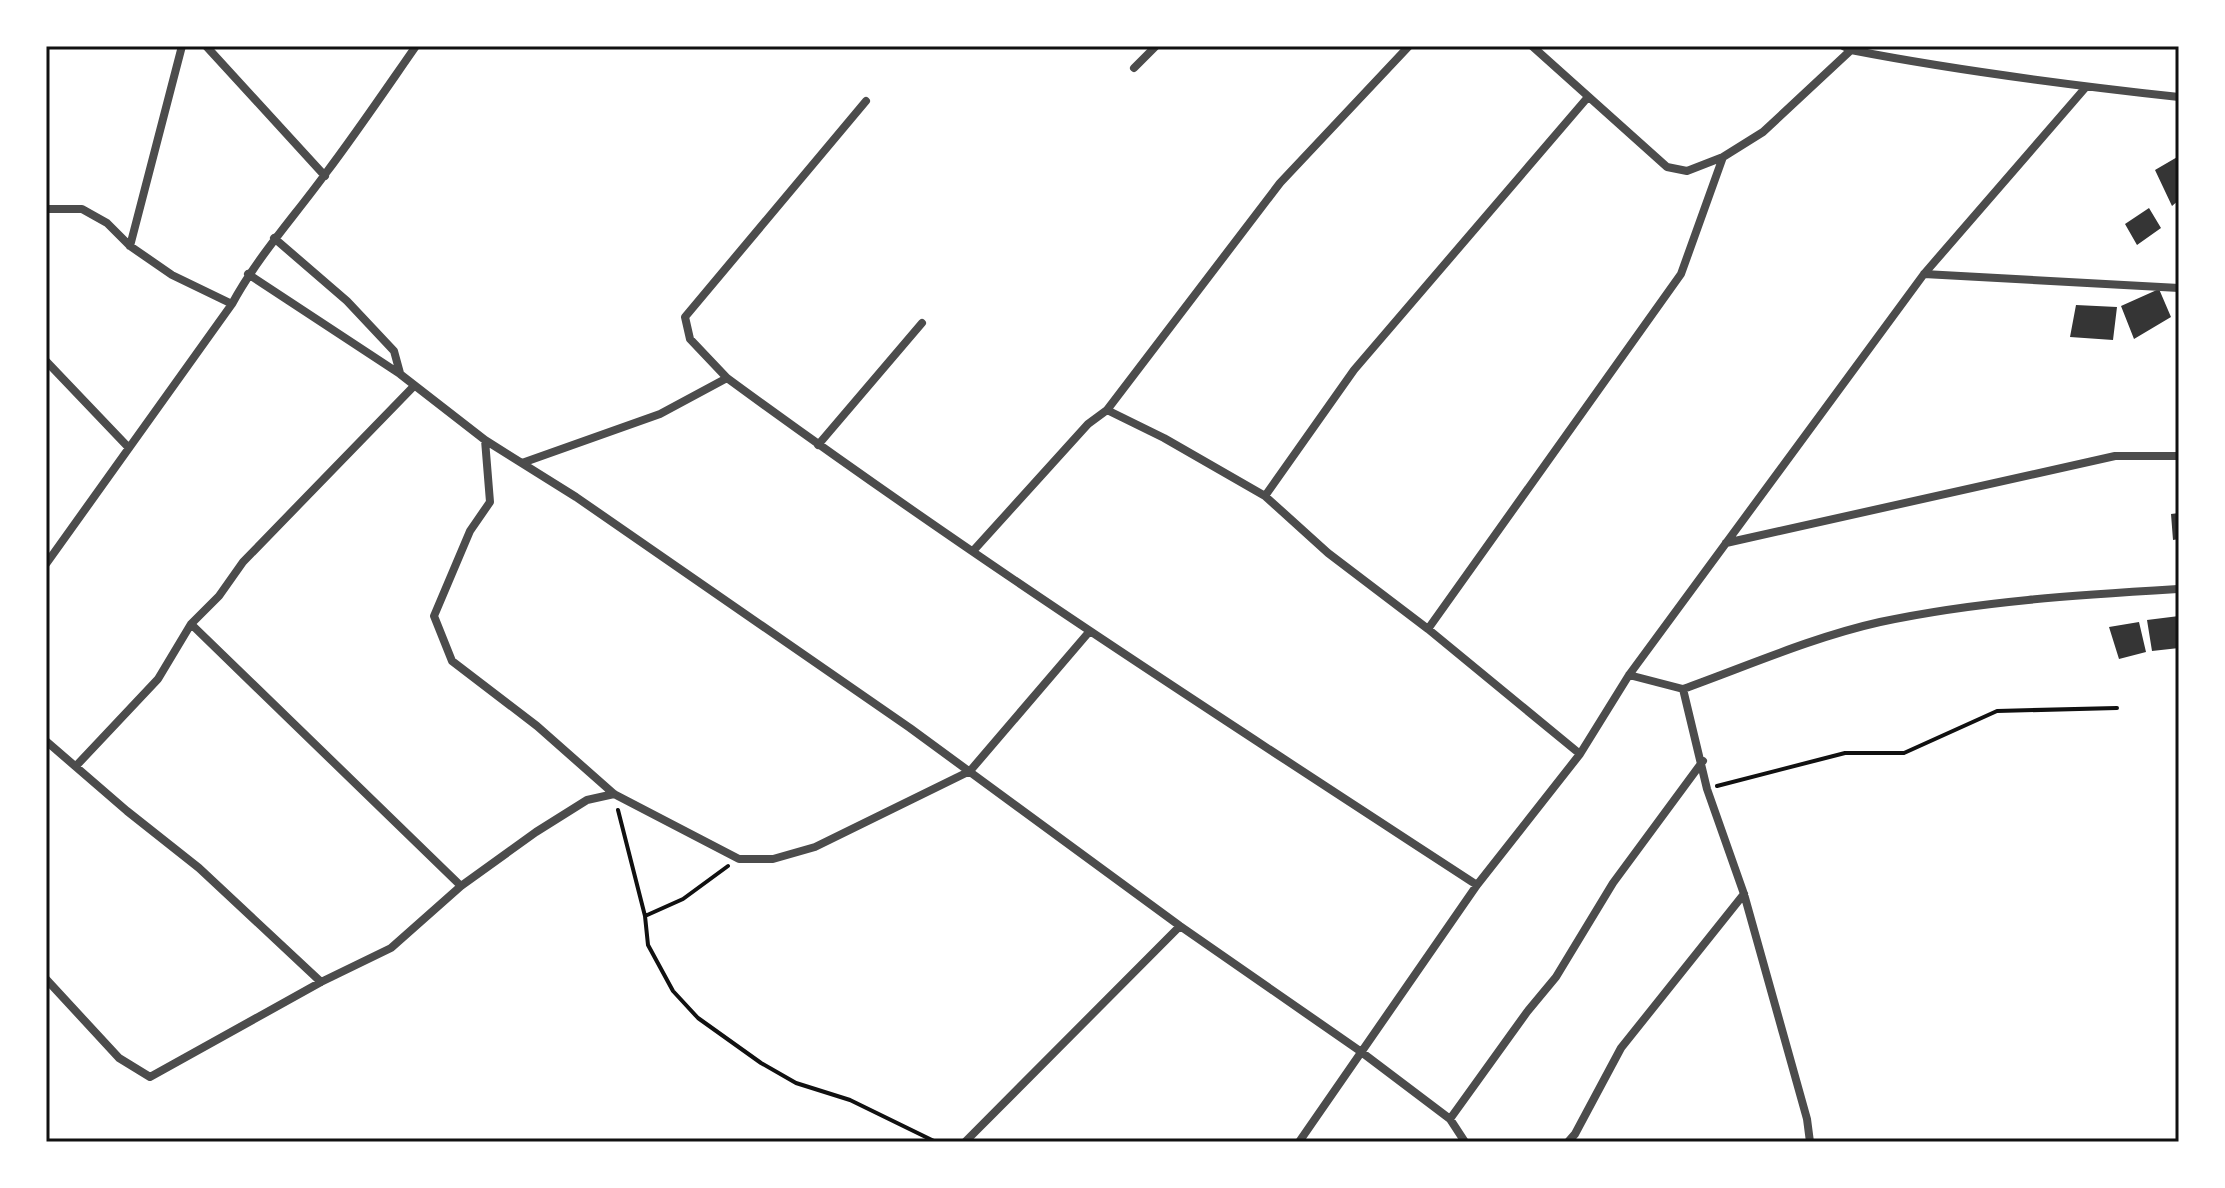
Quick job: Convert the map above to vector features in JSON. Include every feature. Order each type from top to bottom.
[{"type":"street","points":[[130,246],[182,46]]},
{"type":"street","points":[[206,46],[325,176]]},
{"type":"street","points":[[1134,68],[1156,46]]},
{"type":"street","points":[[973,551],[1088,424],[1107,410],[1280,183],[1409,46]]},
{"type":"street","points":[[1532,46],[1667,167],[1687,171],[1723,157],[1763,132],[1847,48],[1917,63],[2179,97]]},
{"type":"street","points":[[46,564],[232,304],[248,274],[325,176],[412,48]]},
{"type":"street","points":[[1299,1142],[1477,885],[1580,754],[1629,675],[1924,274],[2086,87]]},
{"type":"street","points":[[1265,496],[1354,370],[1588,97]]},
{"type":"street","points":[[866,101],[685,317],[690,339],[727,378],[818,445],[1089,632],[1477,885]]},
{"type":"street","points":[[1428,629],[1681,274],[1723,157]]},
{"type":"street","points":[[46,209],[82,209],[107,223],[130,246],[172,275],[232,304]]},
{"type":"street","points":[[274,238],[347,301],[394,351],[400,374]]},
{"type":"street","points":[[248,274],[400,374],[485,440],[576,497],[970,771],[1048,832],[1360,1051],[1450,1119],[1465,1142]]},
{"type":"street","points":[[1924,274],[2179,288]]},
{"type":"street","points":[[818,445],[922,323]]},
{"type":"street","points":[[46,361],[129,448]]},
{"type":"street","points":[[522,463],[660,414],[727,378]]},
{"type":"street","points":[[76,766],[158,679],[191,624],[219,596],[243,562],[414,386]]},
{"type":"street","points":[[1107,410],[1164,438],[1265,496],[1328,553],[1428,629],[1580,754]]},
{"type":"street","points":[[485,440],[490,502],[470,531],[434,616],[452,661],[537,726],[614,794],[739,859],[773,859],[815,847],[970,771],[1089,632]]},
{"type":"street","points":[[1726,543],[2115,456],[2179,456]]},
{"type":"street","points":[[46,545],[55,552]]},
{"type":"street","points":[[1629,675],[1683,689],[1878,623],[2058,597],[2179,589]]},
{"type":"street","points":[[191,624],[461,886]]},
{"type":"street","points":[[1683,689],[1703,761],[1707,789],[1744,894],[1807,1119],[1810,1142]]},
{"type":"street","points":[[46,741],[199,868],[321,982]]},
{"type":"street","points":[[1450,1119],[1556,977],[1613,883],[1703,761]]},
{"type":"street","points":[[46,979],[119,1058],[150,1077],[321,982],[391,948],[461,886],[536,832],[587,800],[614,794]]},
{"type":"street","points":[[1568,1142],[1621,1048],[1744,894]]},
{"type":"street","points":[[965,1142],[1180,926]]},
{"type":"path","points":[[1707,789],[1845,753],[1904,753],[1997,711],[2117,708]]},
{"type":"path","points":[[614,794],[645,916],[648,945],[673,991],[698,1018],[761,1063],[796,1083],[850,1100],[936,1142]]},
{"type":"path","points":[[645,916],[683,899],[705,880],[739,859]]},
{"type":"building","points":[[2179,156],[2179,200],[2172,206],[2155,170]]},
{"type":"building","points":[[2149,208],[2161,228],[2137,245],[2125,224]]},
{"type":"building","points":[[2159,289],[2171,317],[2134,339],[2121,306]]},
{"type":"building","points":[[2076,305],[2117,307],[2113,340],[2070,337]]},
{"type":"building","points":[[2179,513],[2179,539],[2173,540],[2171,514]]},
{"type":"building","points":[[2179,616],[2179,648],[2152,651],[2147,620]]},
{"type":"building","points":[[2139,622],[2146,652],[2119,659],[2109,627]]}]
